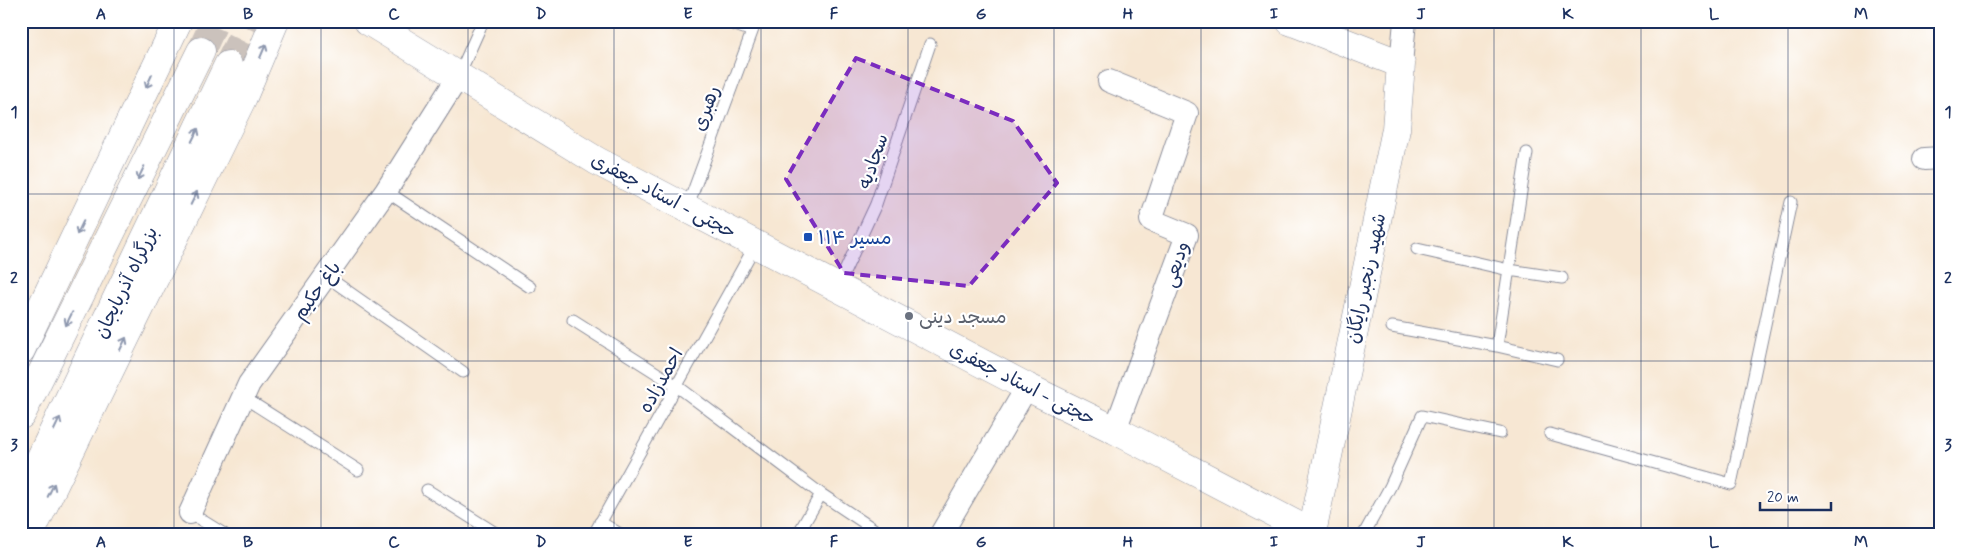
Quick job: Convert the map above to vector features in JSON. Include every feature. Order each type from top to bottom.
[{"type":"main road","points":[[21,350],[178,21]]},
{"type":"main road","points":[[30,534],[243,97],[275,21]]},
{"type":"main road","name":"حجتی - استاد جعفری","points":[[368,21],[597,161],[1027,387],[1115,430],[1313,533]]},
{"type":"main road","points":[[1290,21],[1401,64]]},
{"type":"main road","points":[[161,55],[186,42],[209,42],[231,53],[242,74],[243,97]]},
{"type":"main road","name":"بزرگراه آذربایجان","points":[[21,415],[201,51]]},
{"type":"main road","name":"شهید رنجبر رایگان","points":[[1313,533],[1396,129],[1401,64]]},
{"type":"main road","name":"بزرگراه آذربایجان","points":[[21,499],[228,65]]},
{"type":"street","name":"شهید رنجبر رایگان","points":[[1401,64],[1405,21]]},
{"type":"street","name":"باغ حکیم","points":[[190,512],[249,384],[386,191],[458,77]]},
{"type":"street","name":"ودیعی","points":[[1109,81],[1187,113],[1151,220],[1187,235],[1115,430]]},
{"type":"street","points":[[941,534],[1027,387]]},
{"type":"lane","points":[[458,77],[483,21]]},
{"type":"lane","points":[[724,21],[754,26]]},
{"type":"lane","name":"رهبری","points":[[687,208],[754,26]]},
{"type":"lane","name":"سجادیه","points":[[838,286],[876,204],[930,44]]},
{"type":"lane","points":[[1497,346],[1528,154]]},
{"type":"lane","points":[[386,191],[530,287]]},
{"type":"lane","points":[[1550,434],[1731,484],[1791,202]]},
{"type":"lane","name":"احمدزاده","points":[[594,534],[756,244]]},
{"type":"lane","points":[[1417,249],[1510,270],[1562,278]]},
{"type":"lane","points":[[326,276],[463,372]]},
{"type":"lane","points":[[573,320],[677,386],[821,494],[881,534]]},
{"type":"lane","points":[[1392,326],[1497,346],[1557,360]]},
{"type":"lane","points":[[243,397],[358,470]]},
{"type":"lane","points":[[1364,534],[1390,488],[1422,416],[1500,433]]},
{"type":"lane","points":[[427,490],[497,534]]},
{"type":"lane","points":[[798,534],[821,494]]},
{"type":"lane","points":[[190,512],[224,534]]},
{"type":"lane","points":[[600,522],[620,534]]},
{"type":"highlighted area","points":[[856,58],[1013,121],[1057,183],[969,286],[844,273],[786,179]]},
{"type":"tunnel","points":[[201,51],[215,21]]},
{"type":"tunnel","points":[[228,65],[250,21]]},
{"type":"place","name":"مسیر ۱۱۴","points":[[808,237]]},
{"type":"place","name":"مسجد دینی","points":[[909,316]]}]
